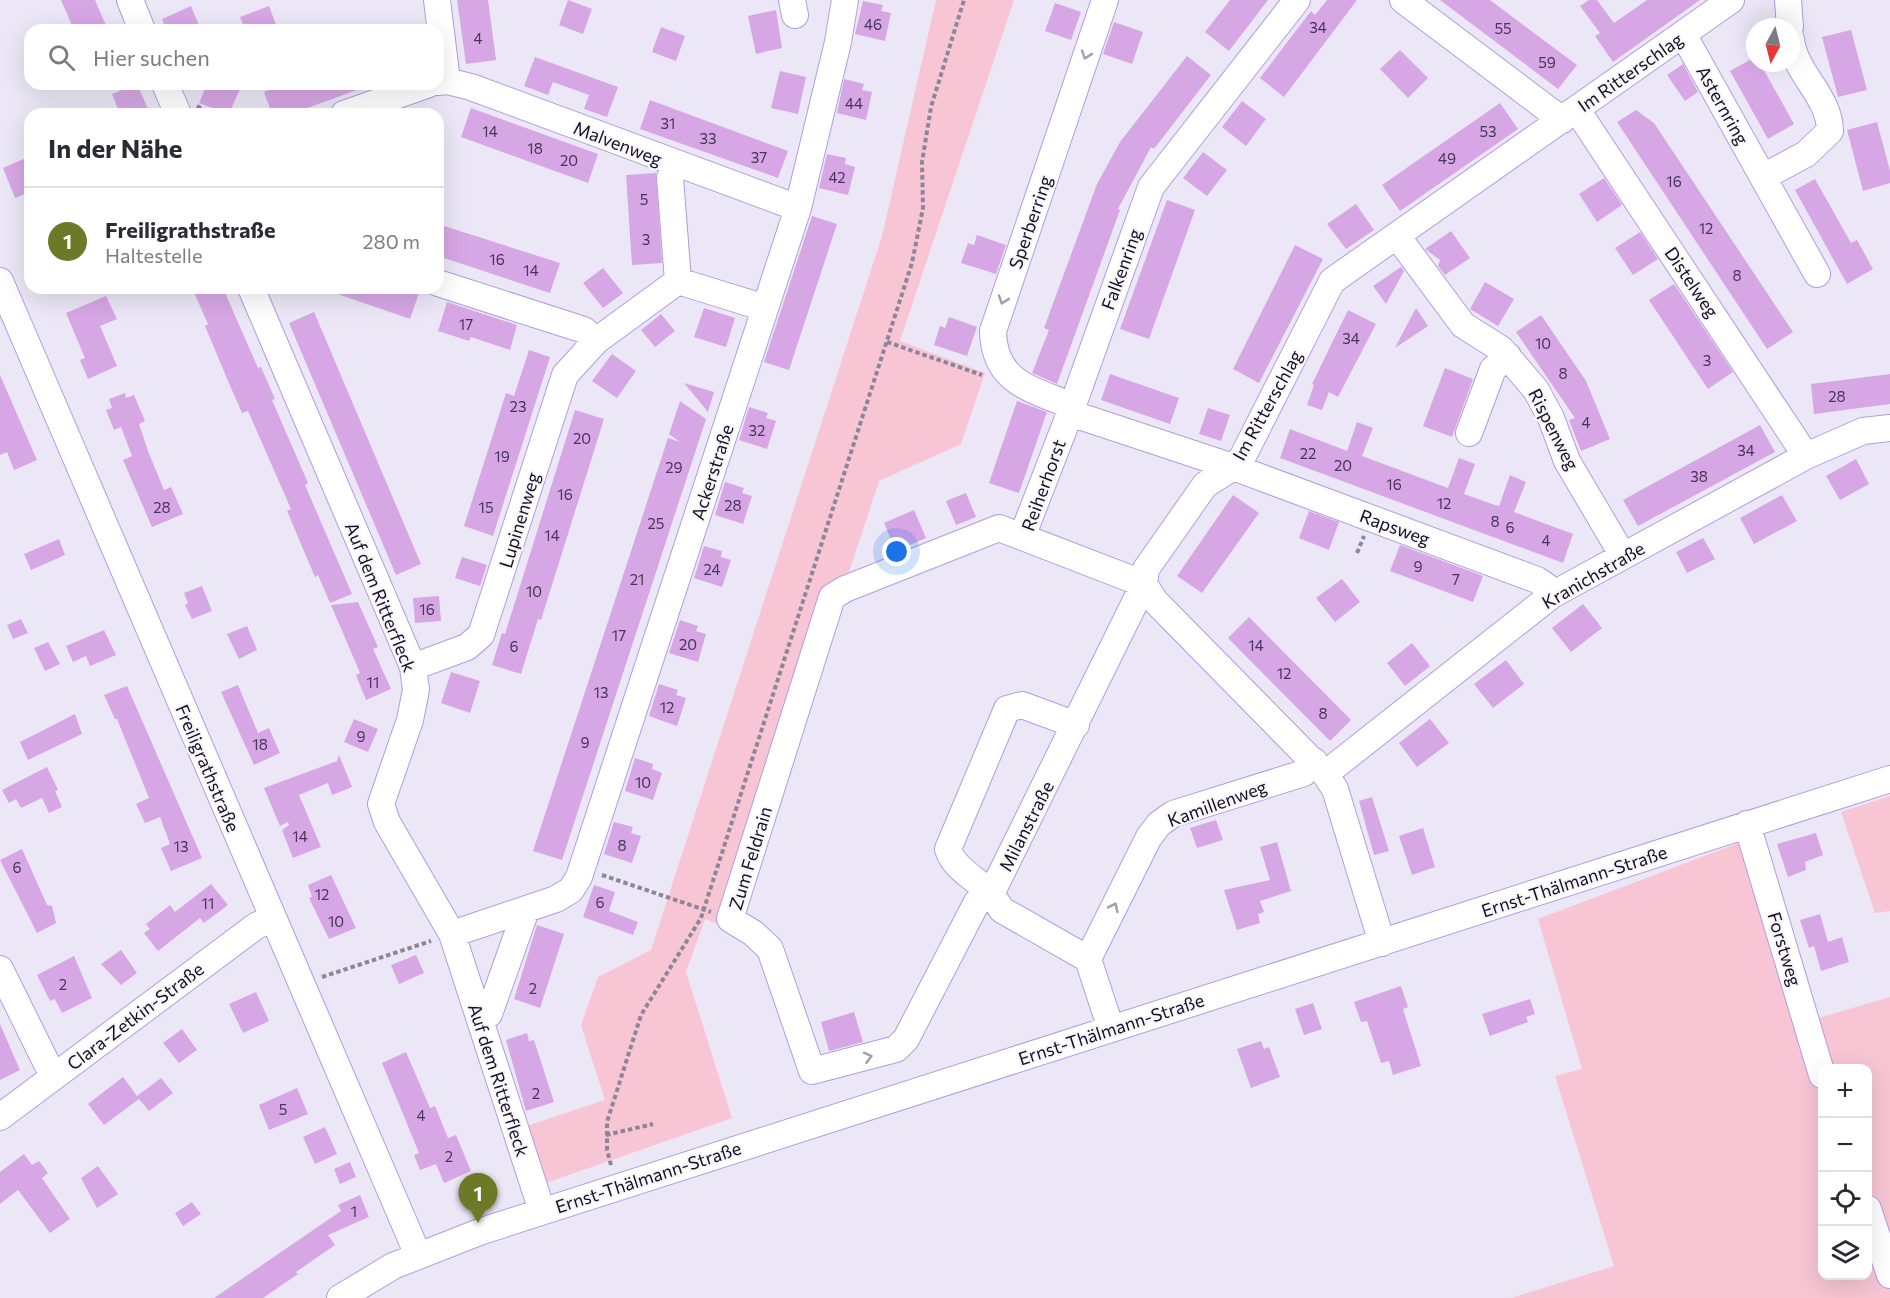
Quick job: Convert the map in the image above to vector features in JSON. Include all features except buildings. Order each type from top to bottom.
[{"type":"street","points":[[130,0],[140,24]]},
{"type":"street","points":[[437,0],[437,24]]},
{"type":"street","name":"Ackerstraße","points":[[452,934],[556,899],[571,890],[581,868],[798,208],[838,42],[845,0]]},
{"type":"street","name":"Sperberring","points":[[1071,409],[1017,384],[1001,366],[993,349],[993,331],[1105,0]]},
{"type":"street","name":"Falkenring","points":[[1071,409],[1151,187],[1297,0]]},
{"type":"street","points":[[1403,0],[1569,115]]},
{"type":"street","name":"Im Ritterschlag","points":[[1144,584],[1146,569],[1205,485],[1233,467],[1250,444],[1332,281],[1731,0]]},
{"type":"street","points":[[1788,0],[1789,18]]},
{"type":"street","name":"Asternring","points":[[1683,34],[1817,274]]},
{"type":"street","points":[[1763,177],[1806,154],[1830,131],[1830,117],[1800,66]]},
{"type":"street","name":"Malvenweg","points":[[444,83],[471,87],[675,165],[798,208]]},
{"type":"street","points":[[168,90],[175,108]]},
{"type":"street","points":[[362,108],[414,90]]},
{"type":"street","name":"Distelweg","points":[[1569,115],[1806,456]]},
{"type":"street","points":[[675,165],[670,178],[678,281],[765,308]]},
{"type":"street","name":"Rispenweg","points":[[1397,236],[1463,325],[1508,356],[1544,404],[1567,461],[1623,556]]},
{"type":"street","name":"Freiligrathstraße","points":[[0,281],[418,1255]]},
{"type":"street","name":"Lupinenweg","points":[[413,667],[467,647],[481,635],[565,375],[596,341],[678,281]]},
{"type":"street","points":[[444,285],[584,330],[596,341]]},
{"type":"street","name":"Auf dem Ritterfleck","points":[[254,294],[413,667],[416,690],[410,720],[381,804],[387,822],[452,934],[542,1211]]},
{"type":"street","points":[[1469,433],[1493,369],[1508,356]]},
{"type":"street","points":[[1071,409],[1233,467]]},
{"type":"street","name":"Reiherhorst","points":[[1071,409],[1022,537],[1144,584]]},
{"type":"street","name":"Kranichstraße","points":[[1320,768],[1552,595],[1806,456],[1863,431],[1890,428]]},
{"type":"street","name":"Rapsweg","points":[[1233,467],[1537,580],[1546,586],[1552,595]]},
{"type":"street","name":"Zum Feldrain","points":[[991,894],[977,902],[902,1044],[896,1049],[812,1071],[770,949],[753,933],[730,919],[832,597],[845,589],[999,528],[1022,537]]},
{"type":"street","points":[[1144,584],[1155,601],[1320,768],[1335,789],[1382,943]]},
{"type":"street","name":"Milanstraße","points":[[1088,959],[1002,910],[991,894],[1144,584]]},
{"type":"street","points":[[991,894],[977,879],[952,861],[948,849],[1007,709],[1022,705],[1076,725]]},
{"type":"street","name":"Kamillenweg","points":[[1088,959],[1149,837],[1159,824],[1173,814],[1320,768]]},
{"type":"street","name":"Ernst-Thälmann-Straße","points":[[340,1298],[418,1255],[542,1211],[1890,779]]},
{"type":"street","name":"Forstweg","points":[[1747,824],[1819,1064]]},
{"type":"street","points":[[480,1019],[489,1014],[526,910]]},
{"type":"street","name":"Clara-Zetkin-Straße","points":[[0,1117],[256,926],[272,918]]},
{"type":"street","points":[[1088,959],[1111,1029]]},
{"type":"street","points":[[0,969],[47,1064],[55,1075]]},
{"type":"street","points":[[1872,1221],[1890,1275]]},
{"type":"path","points":[[610,1165],[606,1135],[607,1122],[640,1015],[704,910],[887,342],[918,238],[922,208],[922,162],[931,106],[964,0]]},
{"type":"path","points":[[887,342],[975,373]]},
{"type":"path","points":[[1357,554],[1365,533]]},
{"type":"path","points":[[581,868],[717,915]]},
{"type":"path","points":[[301,984],[452,934]]},
{"type":"path","points":[[606,1135],[653,1124]]},
{"type":"shaded area","points":[[936,0],[1014,0],[900,341],[985,373],[961,444],[879,481],[846,581],[719,924],[705,919],[686,972],[732,1118],[543,1184],[524,1127],[605,1100],[581,1025],[598,977],[651,950],[882,236]]},
{"type":"shaded area","points":[[1890,796],[1890,911],[1875,913],[1841,812]]},
{"type":"shaded area","points":[[1744,841],[1798,1024],[1890,997],[1890,1298],[1511,1298],[1614,1266],[1555,1076],[1582,1069],[1538,919]]},
{"type":"place","name":"Freiligrathstraße","points":[[478,1223]]}]
